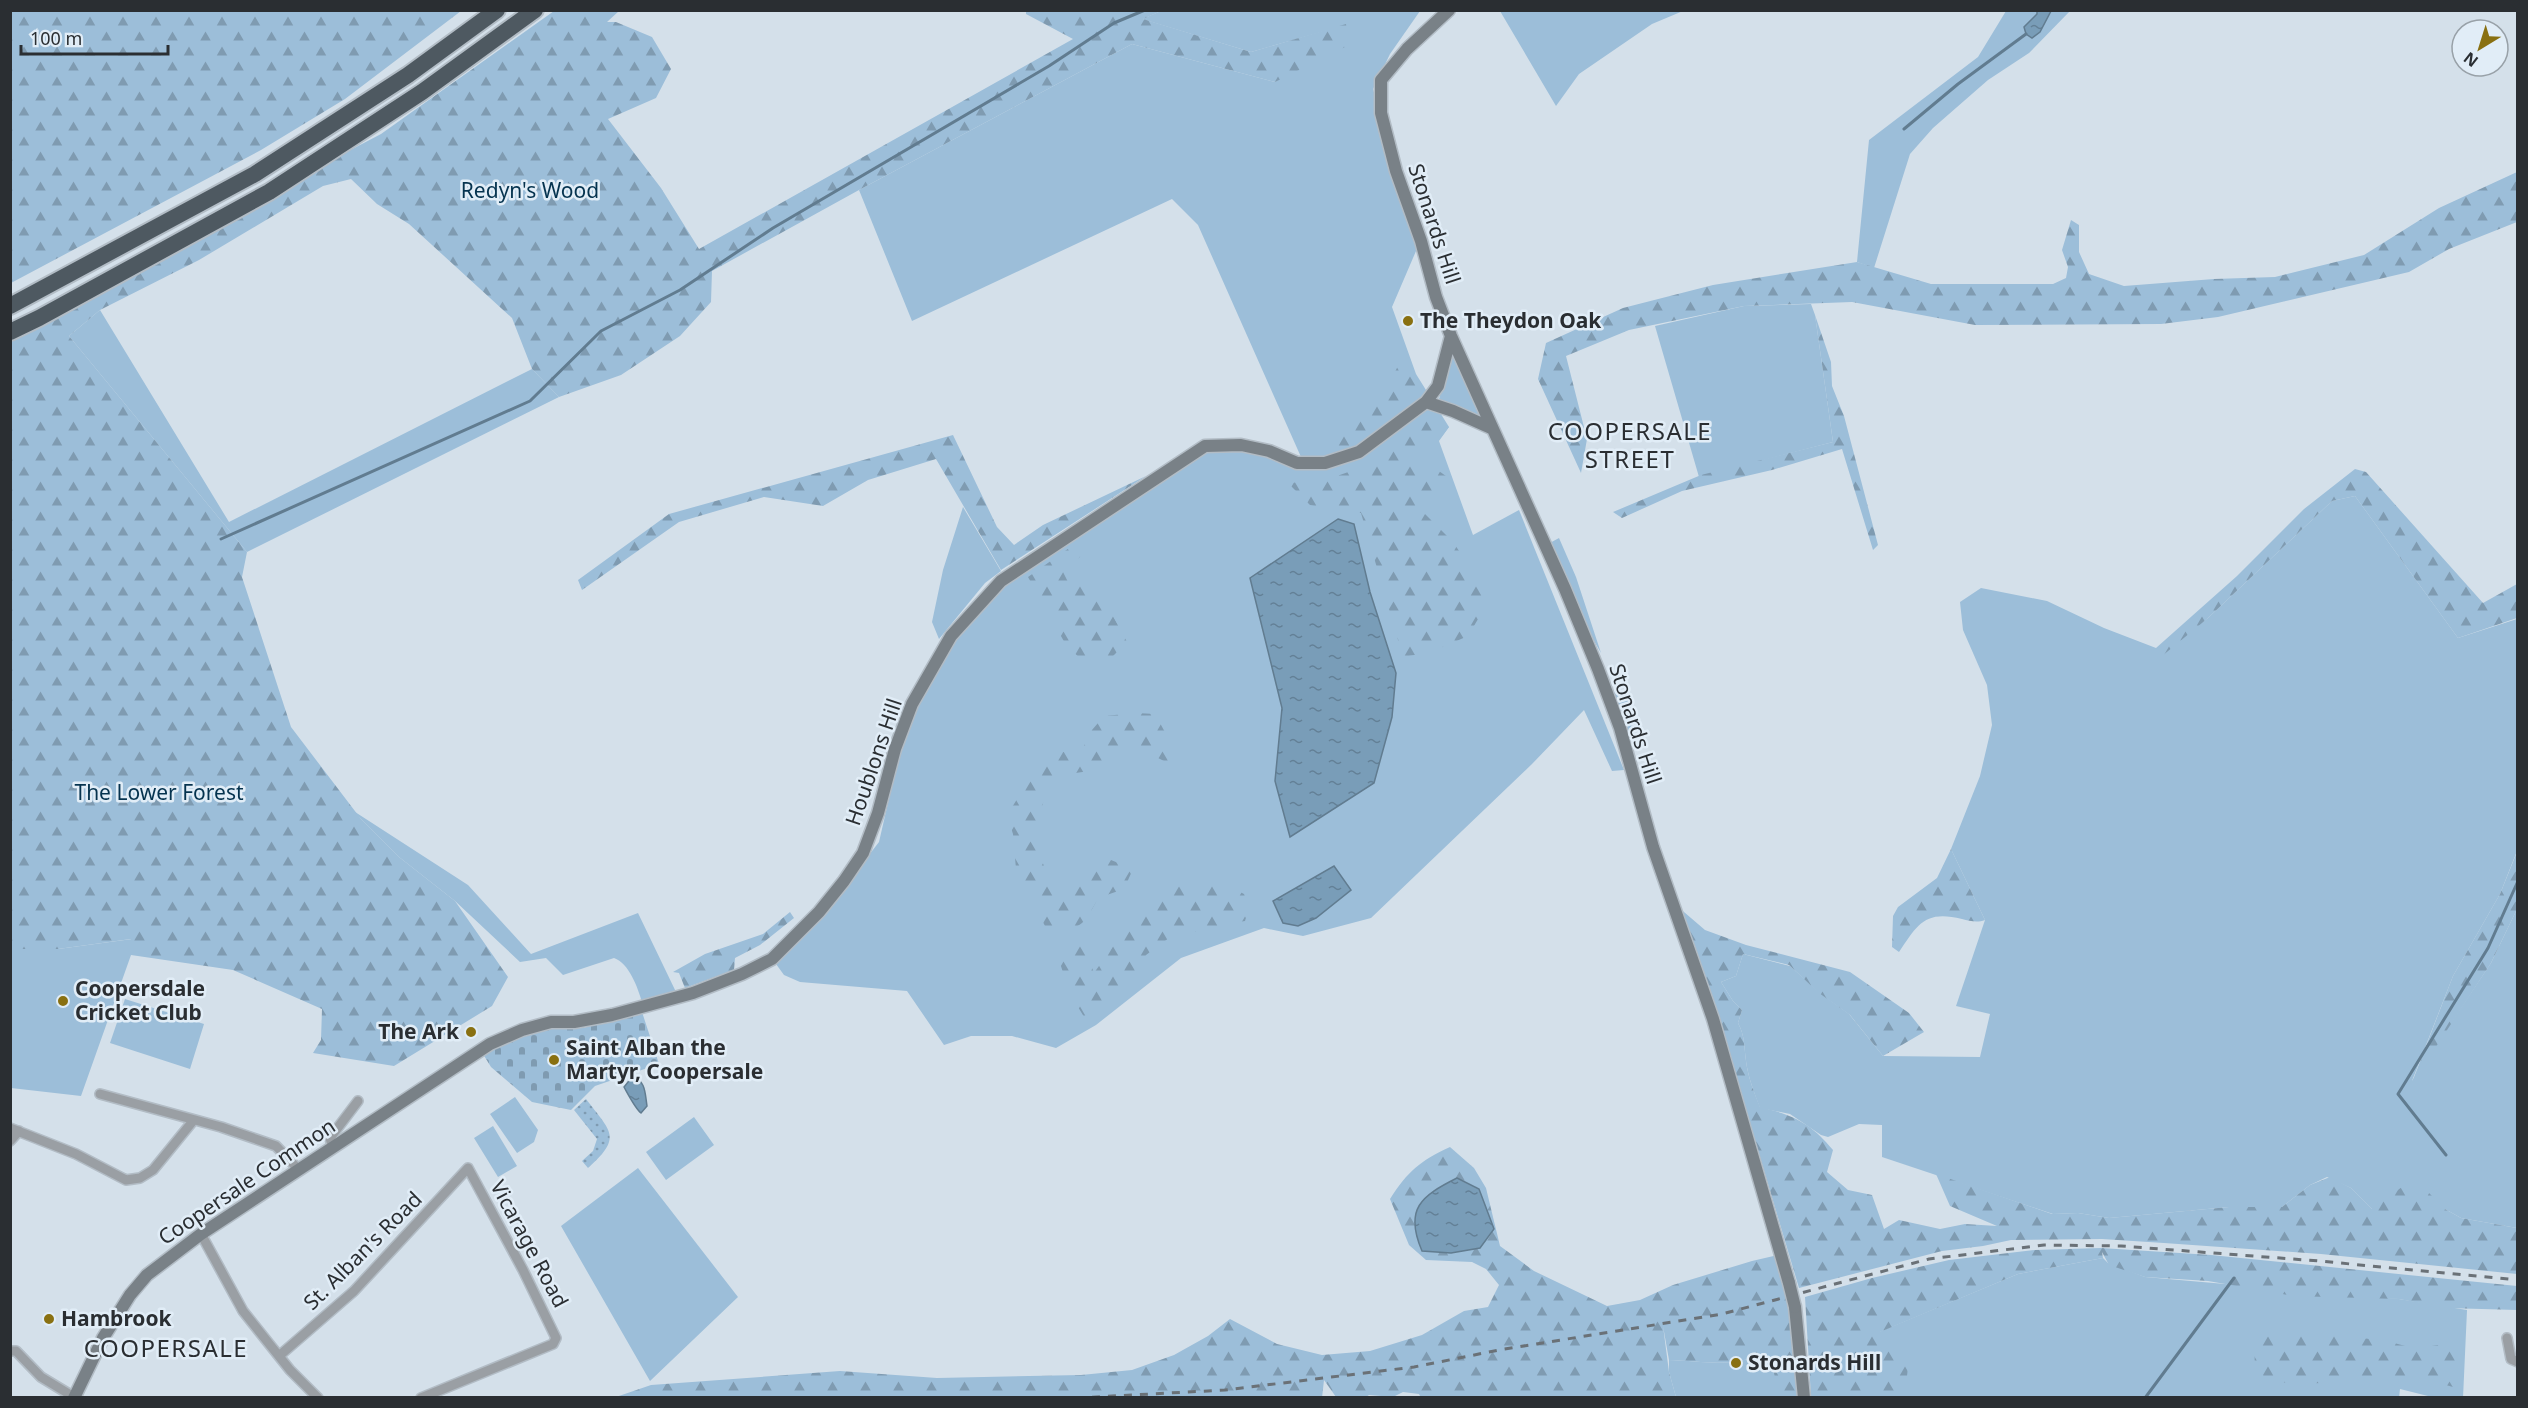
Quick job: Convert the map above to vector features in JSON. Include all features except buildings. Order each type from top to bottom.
[{"type":"highway","points":[[10,306],[255,174],[408,75],[497,10]]},
{"type":"highway","points":[[10,332],[269,192],[422,92],[535,10]]},
{"type":"street","name":"Stonards Hill","points":[[1449,10],[1407,49],[1381,80],[1381,113],[1396,171],[1421,241],[1436,297],[1451,336],[1491,428],[1521,488],[1598,669],[1620,728],[1653,847],[1713,1019],[1789,1283],[1795,1307],[1804,1398]]},
{"type":"street","name":"Houblons Hill","points":[[490,1044],[522,1030],[551,1022],[574,1022],[612,1015],[693,993],[742,974],[772,959],[819,912],[863,853],[878,813],[895,748],[912,704],[951,636],[1001,580],[1205,446],[1241,445],[1269,451],[1297,463],[1325,463],[1359,452],[1426,402],[1438,386],[1451,336]]},
{"type":"street","points":[[1426,402],[1491,428]]},
{"type":"street","name":"Coopersale Common","points":[[74,1397],[98,1348],[138,1285],[168,1257],[490,1044]]},
{"type":"street","points":[[100,1094],[221,1127],[276,1146],[299,1170]]},
{"type":"street","points":[[333,1148],[330,1138],[358,1101]]},
{"type":"street","points":[[10,1141],[15,1129],[76,1154],[126,1180],[140,1178],[153,1170],[193,1121]]},
{"type":"street","name":"Vicarage Road","points":[[421,1398],[554,1344],[556,1338],[523,1270],[468,1168]]},
{"type":"street","name":"St. Alban's Road","points":[[279,1356],[354,1291],[468,1168]]},
{"type":"street","points":[[201,1234],[243,1311],[279,1356],[318,1398]]},
{"type":"street","points":[[2507,1338],[2511,1359],[2517,1362]]},
{"type":"street","points":[[10,1351],[16,1351],[41,1377],[74,1397]]},
{"type":"green space","points":[[11,10],[461,11],[345,99],[261,150],[11,283]]},
{"type":"green space","name":"The Lower Forest","points":[[554,11],[619,11],[607,22],[616,22],[652,37],[671,69],[656,98],[608,119],[661,188],[699,249],[1073,39],[1026,14],[1026,11],[1161,11],[1143,19],[1251,52],[1346,24],[1349,45],[1275,82],[1132,44],[712,271],[711,302],[680,336],[621,375],[559,397],[532,369],[512,318],[409,224],[377,204],[351,179],[323,186],[199,260],[100,310],[69,336],[247,552],[242,577],[291,727],[361,819],[399,857],[455,901],[508,977],[492,1006],[394,1066],[313,1053],[321,1040],[322,1009],[233,970],[131,955],[131,939],[58,949],[11,949],[11,328],[381,134]]},
{"type":"green space","points":[[1161,11],[1420,11],[1390,54],[1373,89],[1419,244],[1392,307],[1416,374],[1449,427],[1439,441],[1473,535],[1519,510],[1624,770],[1612,771],[1584,710],[1532,764],[1371,918],[1303,936],[1264,928],[1181,958],[1096,1025],[1056,1048],[1012,1036],[971,1036],[944,1045],[907,991],[800,982],[784,975],[776,964],[818,921],[879,842],[896,768],[913,717],[947,643],[986,597],[1204,451],[1242,451],[1302,467],[1301,457],[1198,225],[1172,199],[912,321],[859,190],[1132,44],[1275,82],[1346,25],[1251,52],[1142,19]]},
{"type":"green space","points":[[1500,11],[1683,11],[1652,24],[1579,74],[1556,106]]},
{"type":"green space","points":[[2006,11],[2070,11],[2029,53],[1988,80],[1933,128],[1910,154],[1874,268],[1857,262],[1869,140],[1978,57]]},
{"type":"green space","points":[[2517,172],[2517,222],[2449,249],[2409,272],[2218,317],[2161,324],[1975,325],[1852,302],[1744,306],[1629,330],[1566,356],[1587,439],[1581,473],[1538,379],[1546,343],[1623,308],[1713,285],[1857,262],[1931,284],[2053,284],[2066,278],[2068,267],[2062,250],[2071,220],[2079,225],[2079,252],[2089,274],[2124,286],[2275,277],[2364,255],[2439,208]]},
{"type":"green space","points":[[1811,304],[1815,315],[1833,442],[1699,477],[1655,326],[1744,306]]},
{"type":"green space","points":[[100,310],[229,522],[532,369],[559,397],[247,552],[69,336]]},
{"type":"green space","points":[[1815,315],[1831,362],[1832,386],[1844,416],[1878,545],[1873,550],[1842,449],[1772,470],[1682,491],[1622,518],[1613,512],[1701,475],[1833,442]]},
{"type":"green space","points":[[1453,350],[1483,421],[1442,403],[1439,399]]},
{"type":"green space","points":[[1407,365],[1414,374],[1419,389],[1415,405],[1345,453],[1338,452],[1333,445],[1333,435],[1385,391],[1398,366]]},
{"type":"green space","points":[[1428,418],[1449,427],[1439,440],[1418,452],[1416,471],[1432,466],[1450,479],[1453,485],[1423,512],[1453,542],[1484,588],[1481,614],[1468,636],[1431,652],[1403,657],[1361,513],[1342,512],[1310,505],[1289,484],[1308,479],[1337,476],[1368,465],[1395,437]]},
{"type":"green space","points":[[953,435],[997,527],[1014,545],[1043,525],[1146,476],[1001,570],[936,459],[868,480],[823,506],[764,497],[679,522],[582,590],[578,580],[669,514]]},
{"type":"green space","points":[[2355,469],[2366,472],[2483,603],[2517,584],[2517,618],[2458,638],[2355,496],[2332,501],[2208,618],[2156,661],[2156,648],[2237,576],[2304,509]]},
{"type":"green space","points":[[2355,496],[2458,638],[2517,619],[2517,851],[2500,894],[2453,976],[2412,1081],[2491,963],[2517,909],[2517,1228],[2461,1218],[2445,1209],[2372,1209],[2351,1188],[2327,1177],[2310,1185],[2282,1207],[2229,1207],[2109,1218],[2078,1213],[2053,1214],[1882,1157],[1882,1125],[1859,1124],[1828,1137],[1821,1135],[1790,1114],[1760,1108],[1748,1073],[1743,1037],[1738,1023],[1742,1010],[1733,1001],[1721,982],[1736,976],[1743,954],[1790,966],[1820,993],[1849,1014],[1883,1056],[1980,1057],[1990,1014],[1956,1006],[1985,920],[1951,849],[1980,776],[1992,725],[1987,685],[1963,630],[1960,602],[1981,588],[2047,601],[2104,628],[2156,648],[2156,656],[2208,618],[2332,501]]},
{"type":"green space","points":[[963,507],[1001,571],[985,583],[939,639],[932,622],[943,570]]},
{"type":"green space","points":[[1559,538],[1576,577],[1601,653],[1582,620],[1548,544]]},
{"type":"green space","points":[[1082,539],[1092,544],[1077,560],[1062,570],[1068,582],[1091,589],[1112,614],[1127,642],[1110,659],[1084,662],[1066,645],[1028,577]]},
{"type":"green space","points":[[1613,691],[1633,697],[1630,749]]},
{"type":"green space","points":[[1155,714],[1166,734],[1170,764],[1148,753],[1140,745],[1125,744],[1096,770],[1055,776],[1045,796],[1033,837],[1047,874],[1056,887],[1070,898],[1096,866],[1111,860],[1133,869],[1124,889],[1098,898],[1088,916],[1079,925],[1067,928],[1046,928],[1016,869],[1013,834],[1007,815],[1040,763],[1058,753],[1083,748],[1092,730],[1104,716]]},
{"type":"green space","points":[[352,810],[468,885],[531,954],[638,913],[676,992],[642,1002],[628,970],[614,958],[563,975],[546,958],[520,962],[455,901],[399,857]]},
{"type":"green space","points":[[1951,849],[1985,920],[1973,921],[1939,916],[1931,918],[1918,927],[1899,952],[1892,947],[1893,916],[1898,907],[1937,878]]},
{"type":"green space","points":[[2517,852],[2517,909],[2491,963],[2411,1085],[2453,976],[2500,894]]},
{"type":"green space","points":[[1219,881],[1244,894],[1249,907],[1245,921],[1225,924],[1202,932],[1177,932],[1146,955],[1140,966],[1086,1020],[1070,994],[1059,960],[1063,943],[1093,943],[1085,949],[1094,973],[1143,904],[1183,884]]},
{"type":"green space","points":[[1677,906],[1705,930],[1746,945],[1850,972],[1909,1013],[1924,1032],[1883,1056],[1850,1015],[1819,993],[1789,965],[1743,954],[1736,976],[1721,982],[1733,1001],[1742,1010],[1738,1023],[1743,1037],[1748,1073],[1760,1107],[1801,1121],[1817,1133],[1833,1150],[1827,1172],[1848,1190],[1872,1195],[1884,1229],[1899,1220],[1940,1229],[1965,1224],[1997,1226],[1950,1206],[1936,1174],[2052,1214],[2078,1213],[2109,1218],[2229,1207],[2282,1207],[2310,1185],[2330,1177],[2351,1188],[2372,1209],[2406,1184],[2423,1187],[2445,1209],[2461,1218],[2517,1228],[2517,1274],[2321,1254],[2164,1243],[2102,1239],[2011,1240],[1942,1251],[1799,1288],[1746,1110]]},
{"type":"green space","points":[[790,912],[794,918],[760,945],[735,958],[734,970],[685,988],[679,973],[673,972],[705,954],[763,934]]},
{"type":"green space","name":"Coopersdale Cricket Club","points":[[132,939],[131,955],[81,1096],[11,1088],[11,949],[58,949]]},
{"type":"green space","points":[[125,999],[204,1024],[190,1069],[110,1043]]},
{"type":"green space","points":[[642,1012],[659,1064],[595,1086],[571,1110],[532,1102],[491,1067],[483,1054],[499,1043],[552,1025],[583,1028]]},
{"type":"green space","points":[[515,1097],[538,1130],[534,1142],[517,1153],[490,1114]]},
{"type":"green space","points":[[586,1099],[602,1119],[610,1134],[606,1149],[588,1168],[582,1161],[593,1151],[597,1139],[574,1110]]},
{"type":"green space","points":[[694,1117],[714,1145],[666,1180],[646,1152]]},
{"type":"green space","points":[[493,1126],[517,1166],[498,1177],[474,1138]]},
{"type":"green space","points":[[1450,1147],[1474,1168],[1486,1188],[1500,1246],[1534,1271],[1607,1306],[1640,1300],[1673,1285],[1782,1254],[1791,1296],[1800,1398],[1779,1397],[1774,1373],[1763,1354],[1728,1362],[1669,1360],[1663,1326],[1669,1372],[1676,1397],[1421,1398],[1419,1394],[1403,1392],[1393,1397],[1369,1395],[1366,1397],[1336,1397],[1324,1380],[1322,1398],[613,1398],[651,1385],[840,1371],[937,1378],[1081,1375],[1132,1370],[1174,1355],[1208,1336],[1230,1319],[1277,1344],[1322,1355],[1370,1351],[1422,1335],[1464,1311],[1488,1307],[1499,1285],[1486,1269],[1472,1262],[1426,1260],[1409,1245],[1390,1199],[1416,1168],[1430,1157]]},
{"type":"green space","points":[[638,1168],[738,1297],[650,1381],[561,1226]]},
{"type":"green space","points":[[2101,1248],[2211,1255],[2517,1286],[2517,1310],[2446,1308],[2399,1299],[2293,1296],[2208,1281],[2145,1277],[2109,1265],[2102,1252],[2103,1258],[2018,1274],[1880,1332],[1898,1347],[1908,1366],[1905,1397],[1811,1397],[1805,1297],[1949,1260],[2035,1250]]},
{"type":"green space","points":[[2103,1258],[2108,1263],[2145,1277],[2399,1299],[2467,1310],[2463,1398],[2432,1397],[2400,1389],[2399,1398],[1905,1397],[1879,1332],[2018,1274]]},
{"type":"green space","points":[[2327,1334],[2387,1341],[2416,1349],[2437,1345],[2456,1345],[2465,1350],[2460,1375],[2453,1387],[2417,1379],[2390,1377],[2311,1384],[2291,1383],[2273,1380],[2261,1374],[2255,1363],[2257,1348],[2268,1336]]},
{"type":"green space","points":[[1763,1354],[1800,1397],[1676,1397],[1669,1372],[1669,1360],[1728,1362]]},
{"type":"water","points":[[2037,11],[2051,11],[2040,32],[2032,38],[2026,34],[2024,27],[2037,14]]},
{"type":"water","points":[[1338,519],[1354,524],[1370,592],[1396,673],[1392,717],[1374,783],[1290,837],[1275,781],[1282,708],[1250,578]]},
{"type":"water","points":[[1334,866],[1351,890],[1316,918],[1298,926],[1283,923],[1273,901]]},
{"type":"water","points":[[632,1077],[640,1081],[645,1092],[647,1106],[641,1113],[624,1087]]},
{"type":"water","points":[[1457,1178],[1479,1189],[1494,1229],[1480,1248],[1451,1253],[1422,1251],[1415,1224],[1419,1206],[1434,1191]]},
{"type":"waterway","points":[[221,539],[530,401],[601,331],[680,290],[773,228],[1049,66],[1114,23],[1145,10]]},
{"type":"waterway","points":[[1904,129],[1958,84],[2026,34]]},
{"type":"waterway","points":[[2446,1155],[2398,1094],[2488,948],[2518,881]]},
{"type":"waterway","points":[[2145,1398],[2234,1278]]},
{"type":"railway","points":[[1076,1398],[1225,1390],[1414,1367],[1499,1350],[1722,1314],[1929,1259],[2044,1245],[2121,1246],[2319,1261],[2518,1280]]},
{"type":"place","name":"The Theydon Oak","points":[[1408,321]]},
{"type":"place","name":"Coopersdale Cricket Club","points":[[63,1001]]},
{"type":"place","name":"The Ark","points":[[471,1032]]},
{"type":"place","name":"Saint Alban the Martyr, Coopersale","points":[[554,1060]]},
{"type":"place","name":"Hambrook","points":[[49,1319]]},
{"type":"place","name":"Stonards Hill","points":[[1736,1363]]},
{"type":"district","name":"COOPERSALE STREET","points":[[1630,446]]},
{"type":"district","name":"COOPERSALE","points":[[166,1349]]},
{"type":"park label","name":"Redyn's Wood","points":[[530,191]]}]
